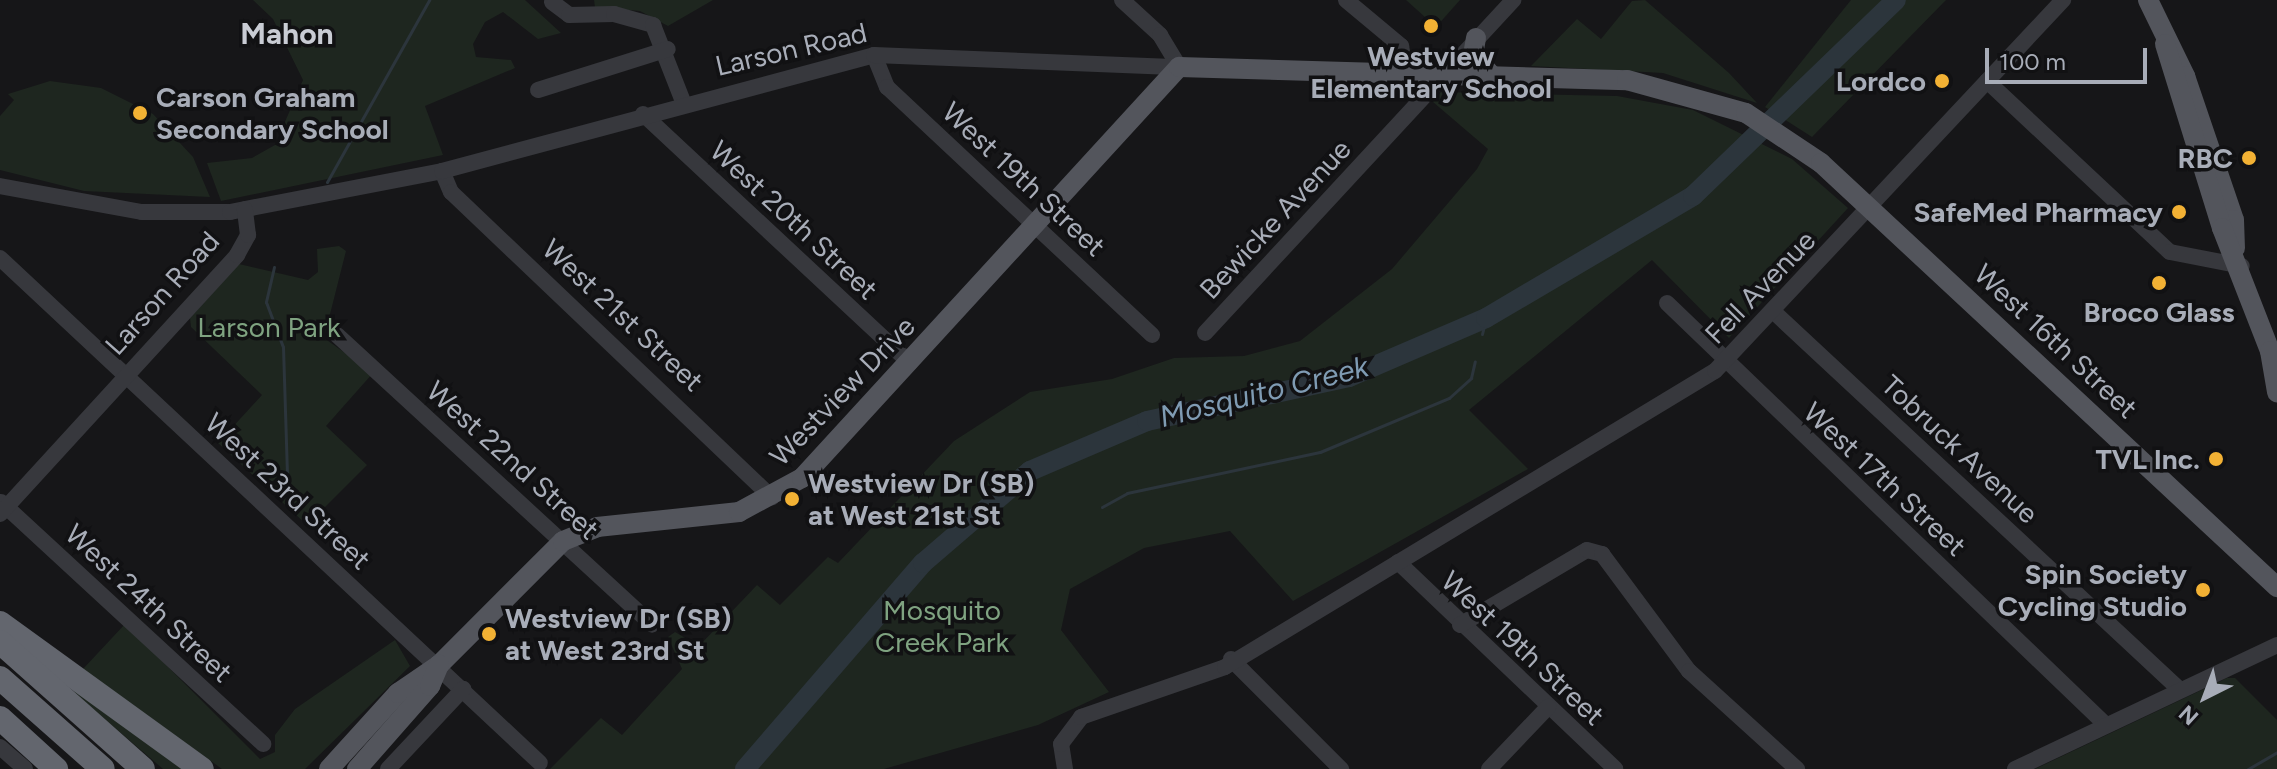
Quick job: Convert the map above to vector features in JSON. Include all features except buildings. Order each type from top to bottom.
[{"type":"highway","points":[[0,623],[202,769]]},
{"type":"highway","points":[[0,642],[143,769]]},
{"type":"highway","points":[[0,678],[103,769]]},
{"type":"highway","points":[[0,718],[56,769]]},
{"type":"main road","points":[[2148,0],[2165,44],[2222,228],[2238,257]]},
{"type":"main road","points":[[1476,38],[1473,55],[1493,77]]},
{"type":"main road","points":[[2165,44],[2185,76],[2211,150],[2238,257],[2275,353],[2277,392]]},
{"type":"main road","name":"Larson Road","points":[[1179,67],[1653,84],[1757,119],[1787,136],[1871,207]]},
{"type":"main road","name":"Westview Drive","points":[[329,769],[398,693],[439,665],[563,541],[597,527],[739,512],[772,498],[816,466],[1179,67]]},
{"type":"main road","name":"West 16th Street","points":[[1871,207],[2276,584]]},
{"type":"main road","name":"Westview Drive","points":[[357,769],[430,686],[439,665]]},
{"type":"street","points":[[1122,0],[1160,35],[1179,67]]},
{"type":"street","points":[[1346,0],[1406,55],[1397,74]]},
{"type":"street","name":"Bewicke Avenue","points":[[1205,333],[1439,76],[1513,0]]},
{"type":"street","name":"Fell Avenue","points":[[1063,761],[1065,732],[1081,717],[1231,659],[1398,562],[1725,362],[2063,0]]},
{"type":"street","points":[[552,2],[569,15],[642,18],[668,49],[684,104]]},
{"type":"street","points":[[538,90],[668,49]]},
{"type":"street","name":"Larson Road","points":[[2,507],[237,255],[248,235],[245,209],[442,171],[643,114],[874,55],[1179,67]]},
{"type":"street","name":"West 19th Street","points":[[874,55],[887,87],[1152,335]]},
{"type":"street","points":[[1987,81],[2170,252],[2205,257],[2238,257]]},
{"type":"street","name":"West 20th Street","points":[[643,114],[910,363]]},
{"type":"street","name":"West 21st Street","points":[[442,171],[451,192],[772,498]]},
{"type":"street","points":[[0,186],[142,212],[245,209]]},
{"type":"street","points":[[2205,257],[2222,228]]},
{"type":"street","name":"West 23rd Street","points":[[0,258],[439,665],[540,763]]},
{"type":"street","name":"West 17th Street","points":[[1667,303],[2106,725]]},
{"type":"street","name":"Tobruck Avenue","points":[[1774,312],[2180,690]]},
{"type":"street","name":"West 22nd Street","points":[[337,335],[652,625]]},
{"type":"street","name":"West 24th Street","points":[[2,507],[263,744]]},
{"type":"street","points":[[1460,625],[1587,550],[1602,554],[1689,671],[1797,769]]},
{"type":"street","name":"West 19th Street","points":[[1398,562],[1460,625],[1615,769]]},
{"type":"street","points":[[2015,769],[2277,645]]},
{"type":"street","points":[[1231,659],[1341,769]]},
{"type":"street","points":[[388,769],[463,689]]},
{"type":"street","points":[[1489,769],[1548,707]]},
{"type":"street","points":[[0,747],[25,769]]},
{"type":"street","points":[[1063,761],[1078,769]]},
{"type":"green space","points":[[253,0],[525,0],[561,33],[538,39],[503,12],[485,22],[473,44],[476,57],[511,60],[515,68],[425,106],[443,155],[221,201],[207,163],[252,158],[275,145],[303,80],[273,19]]},
{"type":"green space","points":[[594,0],[713,0],[668,26],[640,11],[595,7]]},
{"type":"green space","points":[[1406,0],[1460,0],[1436,27]]},
{"type":"green space","points":[[1645,0],[1729,73],[1757,103],[1663,73],[1531,66],[1577,19],[1601,39],[1632,1]]},
{"type":"green space","points":[[1851,0],[1946,0],[1812,137],[1765,107]]},
{"type":"green space","points":[[50,81],[101,88],[153,114],[193,157],[210,197],[84,191],[0,170],[0,116],[14,100],[8,94]]},
{"type":"green space","name":"Mosquito Creek Park","points":[[1441,92],[1617,96],[1693,110],[1792,159],[1848,208],[1729,338],[1652,260],[1469,410],[1528,469],[1293,601],[1230,531],[1144,548],[1070,589],[1061,630],[1109,692],[1038,725],[884,769],[550,769],[601,718],[622,735],[682,669],[668,637],[675,632],[699,646],[757,585],[780,605],[828,557],[838,563],[954,441],[1030,392],[1112,379],[1174,358],[1244,356],[1300,341],[1392,269],[1477,169],[1488,149],[1433,102]]},
{"type":"green space","name":"Larson Park","points":[[339,246],[346,251],[324,338],[373,373],[326,426],[367,465],[307,525],[218,443],[262,395],[191,327],[190,318],[239,264],[308,280],[318,272],[317,249]]},
{"type":"green space","points":[[125,624],[260,759],[275,752],[275,735],[295,709],[395,640],[410,666],[305,769],[222,769],[83,669]]},
{"type":"green space","points":[[2227,678],[2235,678],[2277,720],[2277,769],[2035,769]]},
{"type":"green space","points":[[77,688],[182,769],[163,769],[73,692]]},
{"type":"waterway","points":[[327,182],[429,0]]},
{"type":"waterway","name":"Mosquito Creek","points":[[745,769],[923,563],[1030,471],[1147,421],[1349,377],[1486,318],[1693,196],[1896,0]]},
{"type":"waterway","points":[[274,267],[266,302],[283,347],[288,506]]},
{"type":"waterway","points":[[1482,334],[1486,318]]},
{"type":"waterway","points":[[1102,507],[1127,493],[1320,452],[1449,398],[1471,378],[1475,361]]},
{"type":"waterway","points":[[2248,769],[2277,752]]},
{"type":"place","name":"Westview Elementary School","points":[[1431,26]]},
{"type":"place","name":"Lordco","points":[[1942,81]]},
{"type":"place","name":"Carson Graham Secondary School","points":[[140,113]]},
{"type":"place","name":"RBC","points":[[2249,158]]},
{"type":"place","name":"SafeMed Pharmacy","points":[[2179,212]]},
{"type":"place","name":"Broco Glass","points":[[2159,283]]},
{"type":"place","name":"TVL Inc.","points":[[2216,459]]},
{"type":"place","name":"Westview Dr (SB) at West 21st St","points":[[792,499]]},
{"type":"place","name":"Spin Society Cycling Studio","points":[[2203,590]]},
{"type":"place","name":"Westview Dr (SB) at West 23rd St","points":[[489,634]]},
{"type":"district","name":"Mahon","points":[[287,34]]}]
